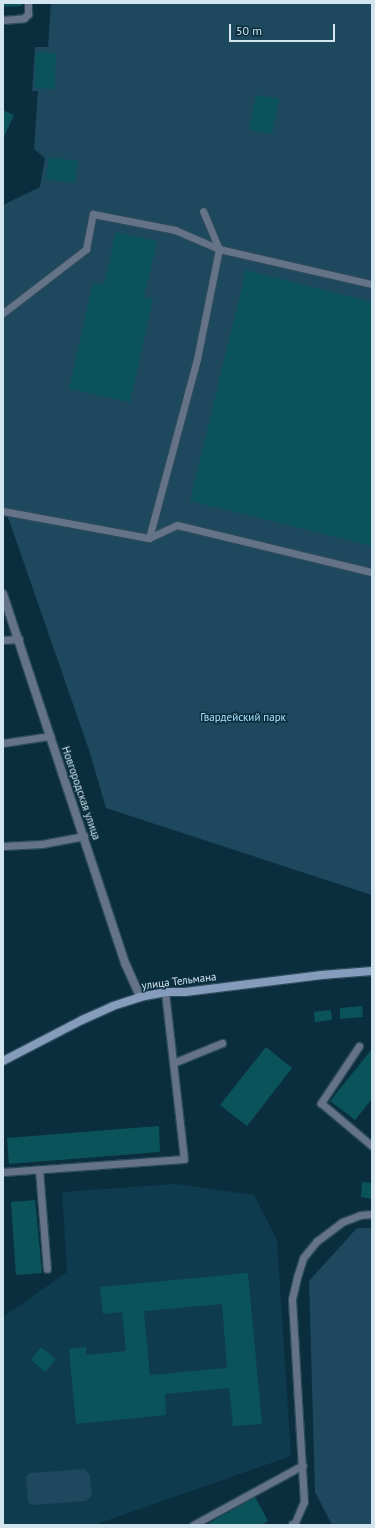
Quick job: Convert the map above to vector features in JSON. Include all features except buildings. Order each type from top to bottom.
[{"type":"main road","name":"улица Тельмана","points":[[3,1061],[82,1020],[113,1006],[140,997],[165,992],[185,992],[322,975],[372,971]]},
{"type":"street","name":"Новгородская улица","points":[[3,594],[126,965],[140,997]]},
{"type":"lane","points":[[3,20],[24,18],[28,14],[28,3]]},
{"type":"lane","points":[[149,538],[197,359],[219,249],[203,211]]},
{"type":"lane","points":[[3,314],[86,249],[93,214],[175,230],[219,249],[372,284]]},
{"type":"lane","points":[[3,511],[149,538],[177,525],[372,572]]},
{"type":"lane","points":[[3,640],[19,639]]},
{"type":"lane","points":[[3,743],[50,736]]},
{"type":"lane","points":[[3,846],[42,844],[84,836]]},
{"type":"lane","points":[[3,1172],[184,1159],[165,992]]},
{"type":"lane","points":[[173,1063],[222,1043]]},
{"type":"lane","points":[[359,1046],[320,1103],[372,1146]]},
{"type":"lane","points":[[39,1170],[47,1269]]},
{"type":"lane","points":[[294,1525],[304,1502],[292,1299],[297,1277],[304,1258],[317,1241],[342,1222],[360,1215],[372,1214]]},
{"type":"lane","points":[[193,1525],[303,1465]]},
{"type":"shaded area","points":[[175,1184],[254,1195],[277,1240],[291,1456],[94,1525],[3,1525],[3,1317],[67,1272],[62,1192]]},
{"type":"green space","name":"Гвардейский парк","points":[[51,3],[372,3],[372,895],[106,808],[89,750],[9,520],[3,510],[3,205],[40,187],[45,158],[34,149],[38,91],[32,91],[35,47],[48,47]]},
{"type":"green space","points":[[357,1228],[372,1228],[372,1525],[332,1525],[315,1492],[309,1281]]},
{"type":"green space","points":[[84,1469],[90,1475],[92,1495],[86,1501],[33,1505],[28,1502],[26,1476],[30,1473]]}]
